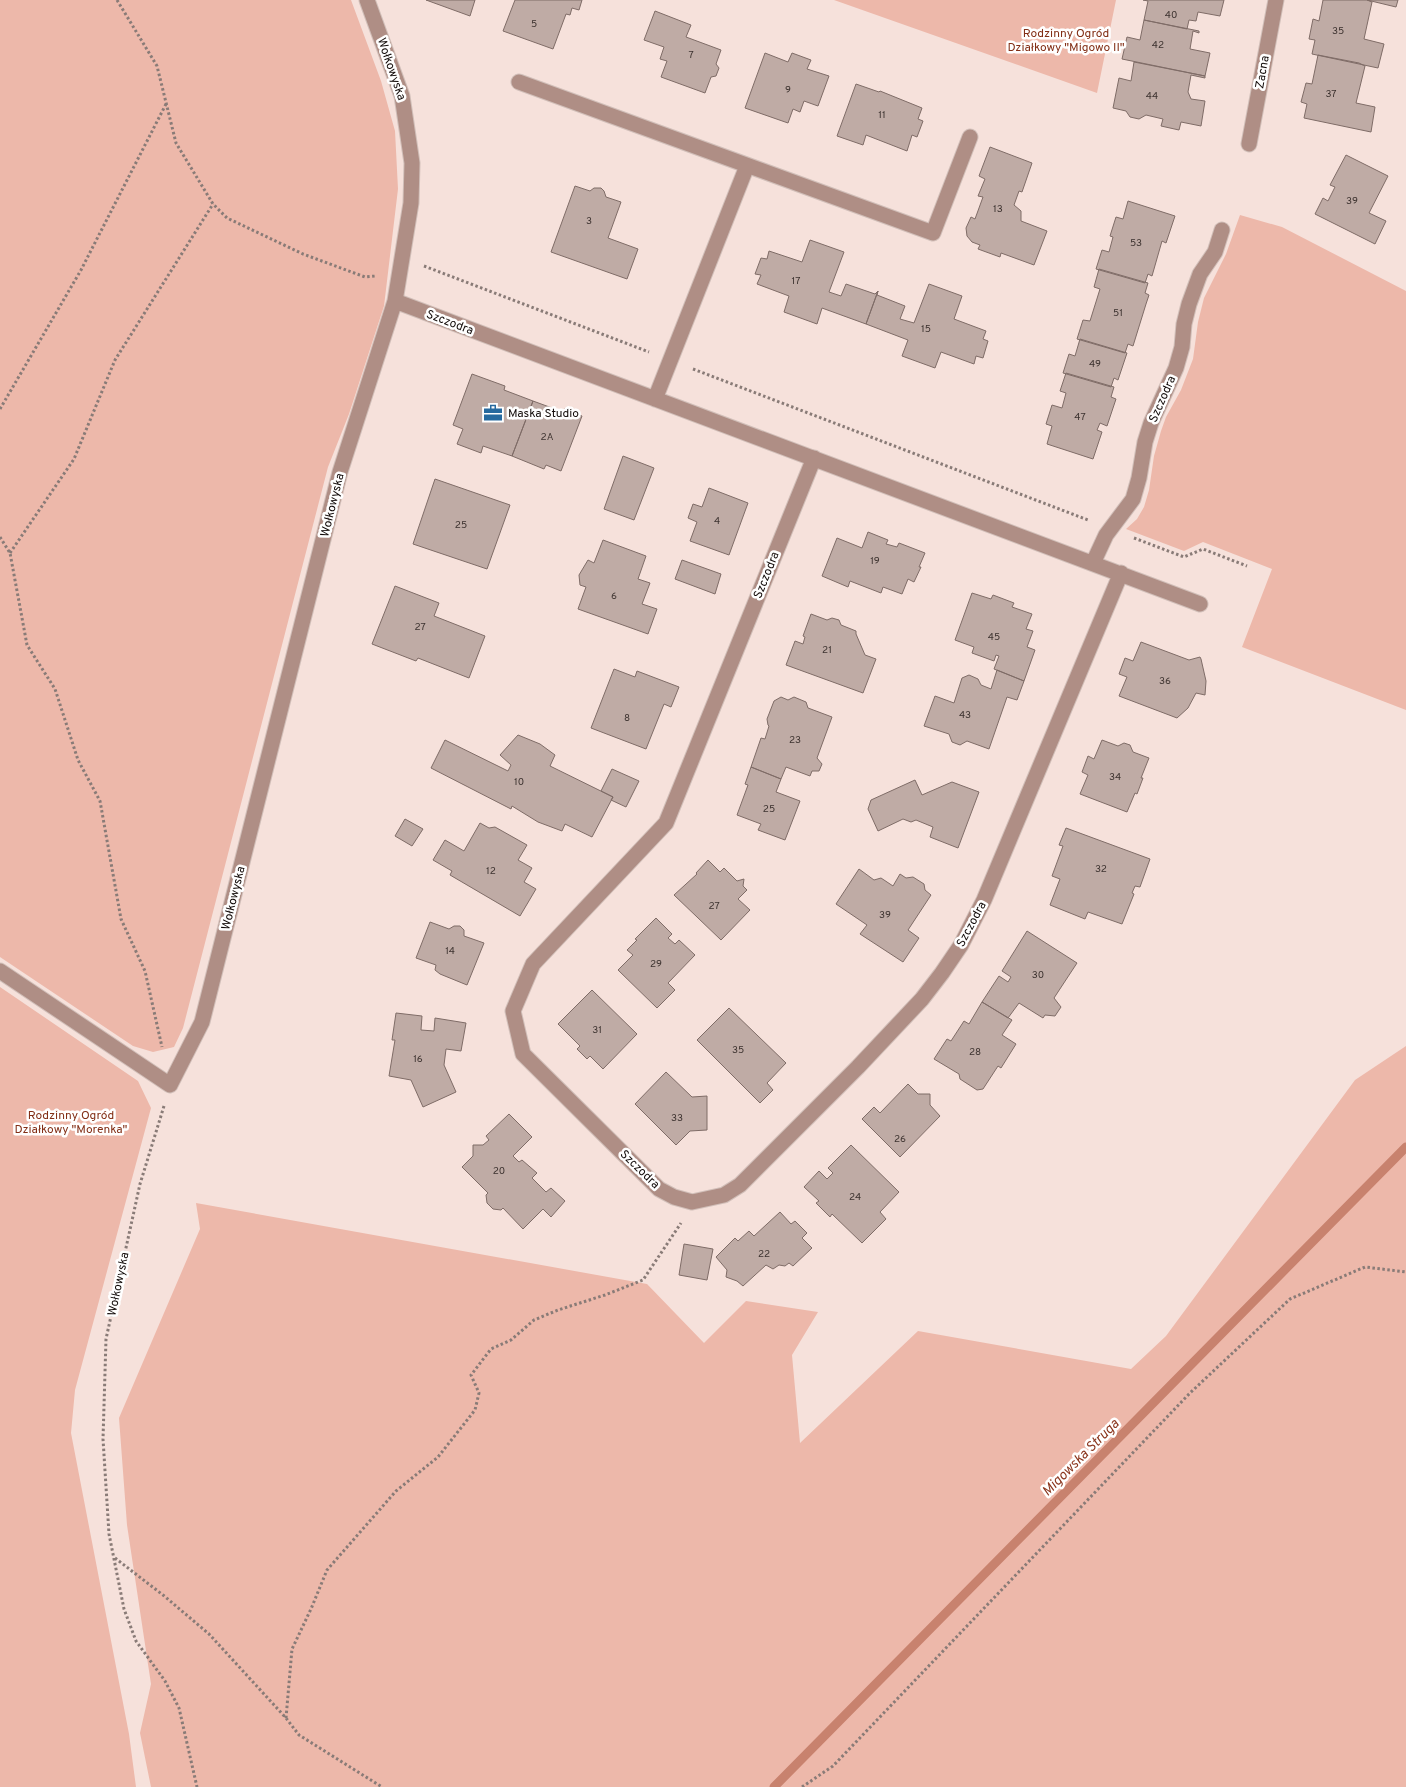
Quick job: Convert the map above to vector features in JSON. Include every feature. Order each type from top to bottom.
[{"type":"street","name":"Wołkowyska","points":[[170,1085],[202,1022],[340,472],[395,301],[411,203],[412,163],[402,96],[368,0]]},
{"type":"street","name":"Zacna","points":[[1249,144],[1276,0]]},
{"type":"street","points":[[519,82],[933,233],[970,137]]},
{"type":"street","points":[[655,398],[747,166]]},
{"type":"street","name":"Szczodra","points":[[1093,563],[1110,529],[1134,499],[1145,442],[1151,423],[1176,368],[1182,347],[1184,324],[1189,304],[1200,274],[1215,252],[1222,230]]},
{"type":"street","name":"Szczodra","points":[[395,301],[1200,604]]},
{"type":"street","name":"Szczodra","points":[[814,458],[666,823],[533,964],[512,1012],[523,1054],[660,1189],[674,1197],[688,1202],[724,1195],[740,1185],[858,1067],[922,999],[942,973],[961,945],[984,900],[1121,573]]},
{"type":"street","points":[[0,971],[170,1085]]},
{"type":"path","points":[[117,0],[157,66],[176,143],[213,204],[227,218],[303,254],[365,277],[399,275]]},
{"type":"path","points":[[0,409],[81,270],[166,104]]},
{"type":"path","points":[[10,553],[74,459],[115,360],[213,204]]},
{"type":"path","points":[[402,258],[1184,557],[1203,549],[1247,566]]},
{"type":"path","points":[[0,537],[10,553],[27,645],[55,689],[78,760],[100,801],[121,919],[145,971],[170,1085]]},
{"type":"path","name":"Wołkowyska","points":[[170,1085],[140,1184],[106,1339],[103,1439],[110,1534],[124,1609],[136,1641],[165,1681],[179,1708],[197,1787]]},
{"type":"path","points":[[286,1718],[292,1649],[311,1610],[327,1570],[396,1491],[438,1457],[475,1410],[479,1393],[471,1375],[491,1350],[511,1340],[534,1320],[643,1280],[682,1222],[688,1202]]},
{"type":"path","points":[[802,1787],[833,1766],[1190,1392],[1290,1299],[1365,1267],[1406,1272]]},
{"type":"path","points":[[114,1557],[209,1634],[286,1718],[299,1735],[382,1787]]},
{"type":"green space","points":[[0,0],[351,0],[381,81],[395,131],[398,189],[384,306],[349,414],[328,467],[183,1028],[174,1047],[153,1052],[133,1046],[0,957]]},
{"type":"green space","name":"Rodzinny Ogród Działkowy \"Migowo II\"","points":[[834,0],[1116,0],[1097,93]]},
{"type":"green space","points":[[1240,215],[1282,227],[1406,291],[1406,710],[1242,647],[1272,569],[1203,542],[1184,551],[1126,529],[1137,519],[1144,507],[1161,431],[1166,417],[1181,390],[1193,359],[1198,322],[1204,298],[1226,254]]},
{"type":"green space","name":"Rodzinny Ogród Działkowy \"Morenka\"","points":[[0,987],[138,1081],[151,1108],[75,1390],[71,1433],[129,1734],[136,1787],[0,1787]]},
{"type":"green space","points":[[1406,1046],[1406,1787],[151,1787],[140,1733],[151,1684],[127,1525],[119,1418],[200,1229],[196,1203],[647,1284],[704,1343],[746,1301],[818,1312],[792,1355],[800,1443],[918,1331],[1131,1369],[1166,1336],[1355,1080]]},
{"type":"building","points":[[426,0],[475,0],[470,16]]},
{"type":"building","points":[[515,0],[582,0],[579,10],[572,8],[570,15],[566,14],[553,49],[503,31]]},
{"type":"building","points":[[1143,0],[1224,0],[1220,16],[1198,12],[1196,21],[1189,20],[1187,29],[1144,20],[1148,1]]},
{"type":"building","points":[[1323,0],[1367,0],[1372,2],[1364,39],[1384,44],[1378,68],[1312,54],[1315,40],[1309,39],[1313,19],[1319,21]]},
{"type":"building","points":[[1367,0],[1398,0],[1396,7]]},
{"type":"building","points":[[655,11],[691,25],[686,37],[721,50],[716,64],[719,68],[716,76],[711,77],[705,93],[661,77],[667,61],[660,59],[664,47],[644,40]]},
{"type":"building","points":[[1144,20],[1199,31],[1199,33],[1193,31],[1190,49],[1210,53],[1205,76],[1122,59],[1127,37],[1140,40]]},
{"type":"building","points":[[765,53],[788,62],[792,53],[811,60],[807,69],[829,76],[818,106],[804,101],[800,112],[793,109],[788,123],[745,108]]},
{"type":"building","points":[[1318,55],[1359,63],[1365,66],[1356,103],[1375,107],[1371,132],[1304,118],[1307,104],[1301,102],[1306,83],[1312,84]]},
{"type":"building","points":[[1134,62],[1205,76],[1205,78],[1191,75],[1188,92],[1191,99],[1205,101],[1201,126],[1181,122],[1179,130],[1161,126],[1163,119],[1146,115],[1139,119],[1130,117],[1126,111],[1113,108],[1119,78],[1131,81]]},
{"type":"building","points":[[856,84],[880,91],[922,108],[918,119],[923,121],[917,137],[912,135],[907,151],[866,135],[863,145],[837,136]]},
{"type":"building","points":[[990,147],[1032,163],[1022,192],[1019,191],[1014,205],[1021,211],[1021,221],[1047,231],[1034,265],[1001,253],[1000,257],[978,249],[980,245],[972,242],[967,236],[966,228],[971,217],[975,219],[983,197],[978,196],[985,179],[979,176]]},
{"type":"building","points":[[1346,155],[1388,176],[1369,213],[1386,221],[1375,244],[1315,214],[1323,198],[1328,201],[1335,187],[1330,185]]},
{"type":"building","points":[[575,186],[590,191],[594,188],[601,188],[606,197],[621,202],[608,238],[638,249],[627,279],[551,252]]},
{"type":"building","points":[[1128,201],[1175,216],[1166,243],[1162,241],[1152,276],[1148,274],[1145,283],[1096,269],[1102,250],[1109,252],[1113,237],[1110,236],[1116,217],[1123,219]]},
{"type":"building","points":[[810,240],[844,252],[829,292],[841,296],[846,284],[875,294],[878,291],[866,324],[822,308],[817,324],[784,312],[789,296],[757,284],[761,275],[755,274],[761,258],[767,259],[769,251],[802,262]]},
{"type":"building","points":[[1099,269],[1148,283],[1145,293],[1149,295],[1133,346],[1128,344],[1125,353],[1077,339],[1083,320],[1090,321],[1100,289],[1094,287]]},
{"type":"building","points":[[929,284],[962,296],[954,319],[986,331],[983,339],[988,341],[983,358],[976,356],[974,364],[941,352],[935,368],[902,356],[908,340],[866,324],[878,291],[877,295],[905,306],[900,319],[914,323]]},
{"type":"building","points":[[1080,339],[1127,353],[1118,380],[1114,378],[1111,387],[1063,373],[1069,354],[1075,356]]},
{"type":"building","points":[[1066,373],[1114,387],[1111,397],[1116,399],[1107,426],[1100,423],[1097,430],[1102,432],[1093,459],[1047,444],[1052,426],[1046,424],[1052,405],[1062,408],[1066,393],[1060,391]]},
{"type":"building","name":"Maska Studio","points":[[472,374],[505,386],[504,390],[533,401],[512,456],[483,446],[481,453],[457,444],[463,429],[453,425]]},
{"type":"building","points":[[533,401],[563,412],[564,409],[582,416],[561,471],[546,465],[544,469],[512,456]]},
{"type":"building","points":[[623,456],[654,468],[634,520],[604,509]]},
{"type":"building","points":[[435,479],[510,505],[487,569],[413,544]]},
{"type":"building","points":[[709,488],[748,503],[729,555],[690,541],[697,522],[688,518],[693,504],[702,507]]},
{"type":"building","points":[[868,532],[888,540],[886,544],[897,547],[899,543],[925,553],[914,582],[908,579],[902,594],[883,587],[881,593],[850,581],[848,587],[822,576],[837,538],[862,548]]},
{"type":"building","points":[[603,540],[646,556],[638,579],[650,583],[642,604],[657,609],[648,634],[578,609],[586,587],[580,585],[579,575],[588,560],[594,563]]},
{"type":"building","points":[[682,560],[721,574],[715,594],[675,579]]},
{"type":"building","points":[[395,586],[439,603],[434,616],[485,636],[469,678],[418,658],[416,661],[372,644]]},
{"type":"building","points":[[972,593],[991,599],[993,595],[1014,603],[1012,607],[1032,614],[1026,629],[1033,631],[1027,647],[1035,650],[1024,681],[994,669],[999,656],[996,655],[994,661],[972,653],[974,647],[955,640]]},
{"type":"building","points":[[811,614],[827,620],[832,618],[839,620],[841,625],[856,631],[865,655],[876,659],[863,693],[786,665],[795,641],[803,644],[805,637],[803,636]]},
{"type":"building","points":[[1141,642],[1189,660],[1200,657],[1201,659],[1206,681],[1205,695],[1196,693],[1188,708],[1177,718],[1119,696],[1127,677],[1119,674],[1125,658],[1133,661]]},
{"type":"building","points":[[614,669],[635,677],[637,671],[679,687],[671,707],[664,704],[646,749],[591,728]]},
{"type":"building","points":[[997,670],[1024,681],[1017,700],[1007,697],[989,749],[967,741],[960,745],[952,742],[949,734],[924,726],[935,696],[954,703],[962,678],[969,675],[978,679],[981,685],[991,689]]},
{"type":"building","points":[[781,697],[788,700],[794,697],[806,702],[808,708],[832,717],[817,758],[822,764],[819,771],[812,771],[810,776],[786,767],[781,779],[751,767],[761,738],[765,739],[769,726],[767,719],[774,701]]},
{"type":"building","points":[[518,735],[540,744],[555,755],[550,766],[613,797],[592,837],[565,824],[562,831],[538,822],[512,806],[511,809],[431,768],[445,740],[508,771],[511,765],[500,755]]},
{"type":"building","points":[[1102,740],[1118,746],[1124,743],[1130,745],[1133,752],[1149,758],[1137,794],[1135,793],[1127,812],[1080,794],[1088,775],[1082,772],[1088,756],[1094,759]]},
{"type":"building","points":[[751,767],[781,779],[776,792],[800,801],[785,840],[758,830],[761,824],[737,815],[748,785],[745,784]]},
{"type":"building","points":[[612,769],[639,781],[626,807],[611,800],[613,797],[601,791]]},
{"type":"building","points":[[915,780],[922,795],[952,782],[979,792],[958,848],[930,837],[933,827],[916,820],[911,822],[903,819],[878,831],[868,809],[871,800]]},
{"type":"building","points":[[405,819],[423,829],[412,846],[395,836]]},
{"type":"building","points":[[480,823],[489,828],[495,827],[527,845],[518,860],[532,868],[524,882],[536,889],[520,916],[450,875],[452,871],[433,860],[445,840],[464,851]]},
{"type":"building","points":[[1066,828],[1150,859],[1140,887],[1135,886],[1132,893],[1134,894],[1122,924],[1088,912],[1085,919],[1050,905],[1060,879],[1052,876],[1063,846],[1059,845]]},
{"type":"building","points":[[708,860],[720,872],[724,868],[737,881],[744,879],[743,886],[747,890],[738,899],[750,910],[721,940],[674,895],[697,874]]},
{"type":"building","points":[[859,869],[874,880],[881,878],[893,886],[900,874],[906,878],[913,877],[924,884],[925,890],[931,895],[908,930],[919,938],[903,962],[860,934],[867,925],[836,904]]},
{"type":"building","points":[[656,918],[672,934],[668,938],[675,944],[679,940],[695,955],[668,983],[675,990],[657,1008],[618,970],[633,955],[627,950],[637,940],[635,939]]},
{"type":"building","points":[[430,922],[449,929],[454,926],[460,926],[464,930],[464,936],[484,943],[467,985],[440,974],[435,970],[436,965],[416,958]]},
{"type":"building","points":[[1027,931],[1077,963],[1054,998],[1061,1007],[1055,1016],[1045,1015],[1043,1018],[1019,1003],[1008,1018],[982,1002],[999,976],[1008,982],[1011,977],[1002,971]]},
{"type":"building","points":[[592,990],[637,1034],[603,1069],[590,1056],[587,1059],[577,1049],[580,1046],[558,1024]]},
{"type":"building","points":[[982,1002],[1012,1020],[1002,1035],[1016,1044],[1001,1068],[998,1066],[983,1089],[977,1090],[960,1079],[959,1074],[934,1059],[947,1039],[951,1041],[964,1021],[969,1024]]},
{"type":"building","points":[[729,1008],[786,1063],[767,1083],[773,1090],[760,1103],[697,1040]]},
{"type":"building","points":[[396,1013],[422,1016],[421,1030],[434,1031],[435,1018],[466,1023],[461,1051],[446,1049],[444,1065],[456,1092],[423,1107],[411,1080],[389,1076],[395,1040],[392,1040]]},
{"type":"building","points":[[666,1072],[692,1097],[707,1096],[707,1130],[690,1131],[676,1145],[635,1104]]},
{"type":"building","points":[[908,1084],[918,1094],[930,1094],[930,1105],[940,1116],[900,1157],[862,1119],[874,1107],[880,1113]]},
{"type":"building","points":[[509,1114],[532,1137],[513,1156],[519,1162],[522,1160],[537,1173],[532,1178],[546,1192],[551,1188],[565,1201],[551,1217],[543,1209],[523,1229],[503,1208],[501,1210],[493,1209],[487,1203],[486,1195],[488,1193],[462,1167],[473,1156],[473,1145],[483,1145],[489,1140],[486,1136]]},
{"type":"building","points":[[851,1145],[899,1192],[880,1212],[886,1219],[862,1243],[832,1214],[830,1217],[816,1203],[819,1201],[804,1187],[819,1171],[827,1179],[833,1173],[828,1168]]},
{"type":"building","points":[[780,1212],[791,1224],[795,1221],[807,1233],[802,1238],[812,1248],[793,1266],[789,1263],[785,1266],[779,1265],[773,1269],[766,1265],[743,1286],[737,1281],[726,1277],[727,1270],[716,1257],[735,1238],[738,1241],[749,1231],[754,1236]]},
{"type":"building","points":[[684,1244],[713,1249],[707,1280],[679,1275]]},
{"type":"waterway","name":"Migowska Struga","points":[[774,1787],[1406,1147]]},
{"type":"place","name":"Maska Studio","points":[[493,413]]}]
